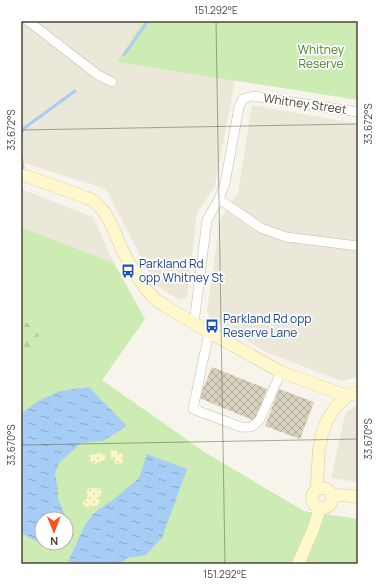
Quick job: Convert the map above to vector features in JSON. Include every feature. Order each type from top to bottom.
[{"type":"street","points":[[28,21],[98,75],[112,82]]},
{"type":"street","name":"Whitney Street","points":[[194,323],[207,220],[225,183],[240,107],[243,99],[253,96],[358,112]]},
{"type":"street","points":[[21,175],[94,201],[105,213],[129,263],[145,288],[156,300],[165,306],[280,372],[353,394]]},
{"type":"street","points":[[219,198],[261,228],[286,237],[358,246]]},
{"type":"street","points":[[209,332],[193,410],[241,427],[249,428],[254,426],[260,419],[280,372]]},
{"type":"street","points":[[318,489],[317,483],[322,434],[327,420],[335,408],[353,394]]},
{"type":"street","points":[[318,489],[327,489],[331,493],[332,499],[327,508],[320,508],[314,505],[311,499],[313,493],[318,489]]},
{"type":"street","points":[[332,496],[341,495],[358,497]]},
{"type":"street","points":[[298,564],[313,530],[320,508]]},
{"type":"shaded area","points":[[21,21],[143,21],[117,62],[235,80],[215,186],[197,213],[187,297],[180,300],[155,285],[106,189],[21,162]]},
{"type":"shaded area","points":[[252,105],[358,124],[358,377],[341,381],[266,352],[210,319],[207,311],[220,220],[238,192]]},
{"type":"shaded area","points":[[21,189],[93,217],[114,263],[21,227]]},
{"type":"shaded area","points":[[358,405],[358,482],[331,478],[346,412]]},
{"type":"green space","name":"Whitney Reserve","points":[[143,21],[358,21],[358,100],[117,62]]},
{"type":"green space","points":[[21,227],[114,263],[145,319],[102,380],[206,453],[304,511],[358,519],[358,564],[21,564]]},
{"type":"green space","points":[[21,321],[32,326],[39,335],[36,345],[32,350],[30,359],[26,362],[21,362]]},
{"type":"sand","points":[[114,449],[118,454],[122,453],[122,463],[116,464],[114,462],[115,458],[111,458],[110,451]]},
{"type":"sand","points":[[100,452],[106,456],[105,460],[95,464],[90,461],[89,456]]},
{"type":"sand","points":[[89,488],[99,488],[102,493],[99,498],[100,502],[97,506],[88,508],[83,504],[83,502],[87,498],[87,490]]},
{"type":"water","points":[[89,387],[127,426],[103,441],[81,443],[59,463],[55,474],[58,499],[63,511],[34,511],[34,540],[21,533],[21,414],[38,401],[60,391]]},
{"type":"water","points":[[147,454],[187,469],[162,538],[146,555],[127,558],[120,564],[68,564],[84,527],[92,515],[113,500],[139,478]]},
{"type":"building","points":[[212,367],[267,389],[255,421],[199,398]]},
{"type":"building","points":[[279,389],[314,402],[300,439],[265,426]]},
{"type":"waterway","points":[[124,55],[148,21]]},
{"type":"waterway","points":[[21,135],[23,129],[75,91]]},
{"type":"waterway","points":[[21,154],[23,168]]},
{"type":"place","name":"Parkland Rd opp Whitney St","points":[[128,271]]},
{"type":"place","name":"Parkland Rd opp Reserve Lane","points":[[212,326]]}]
